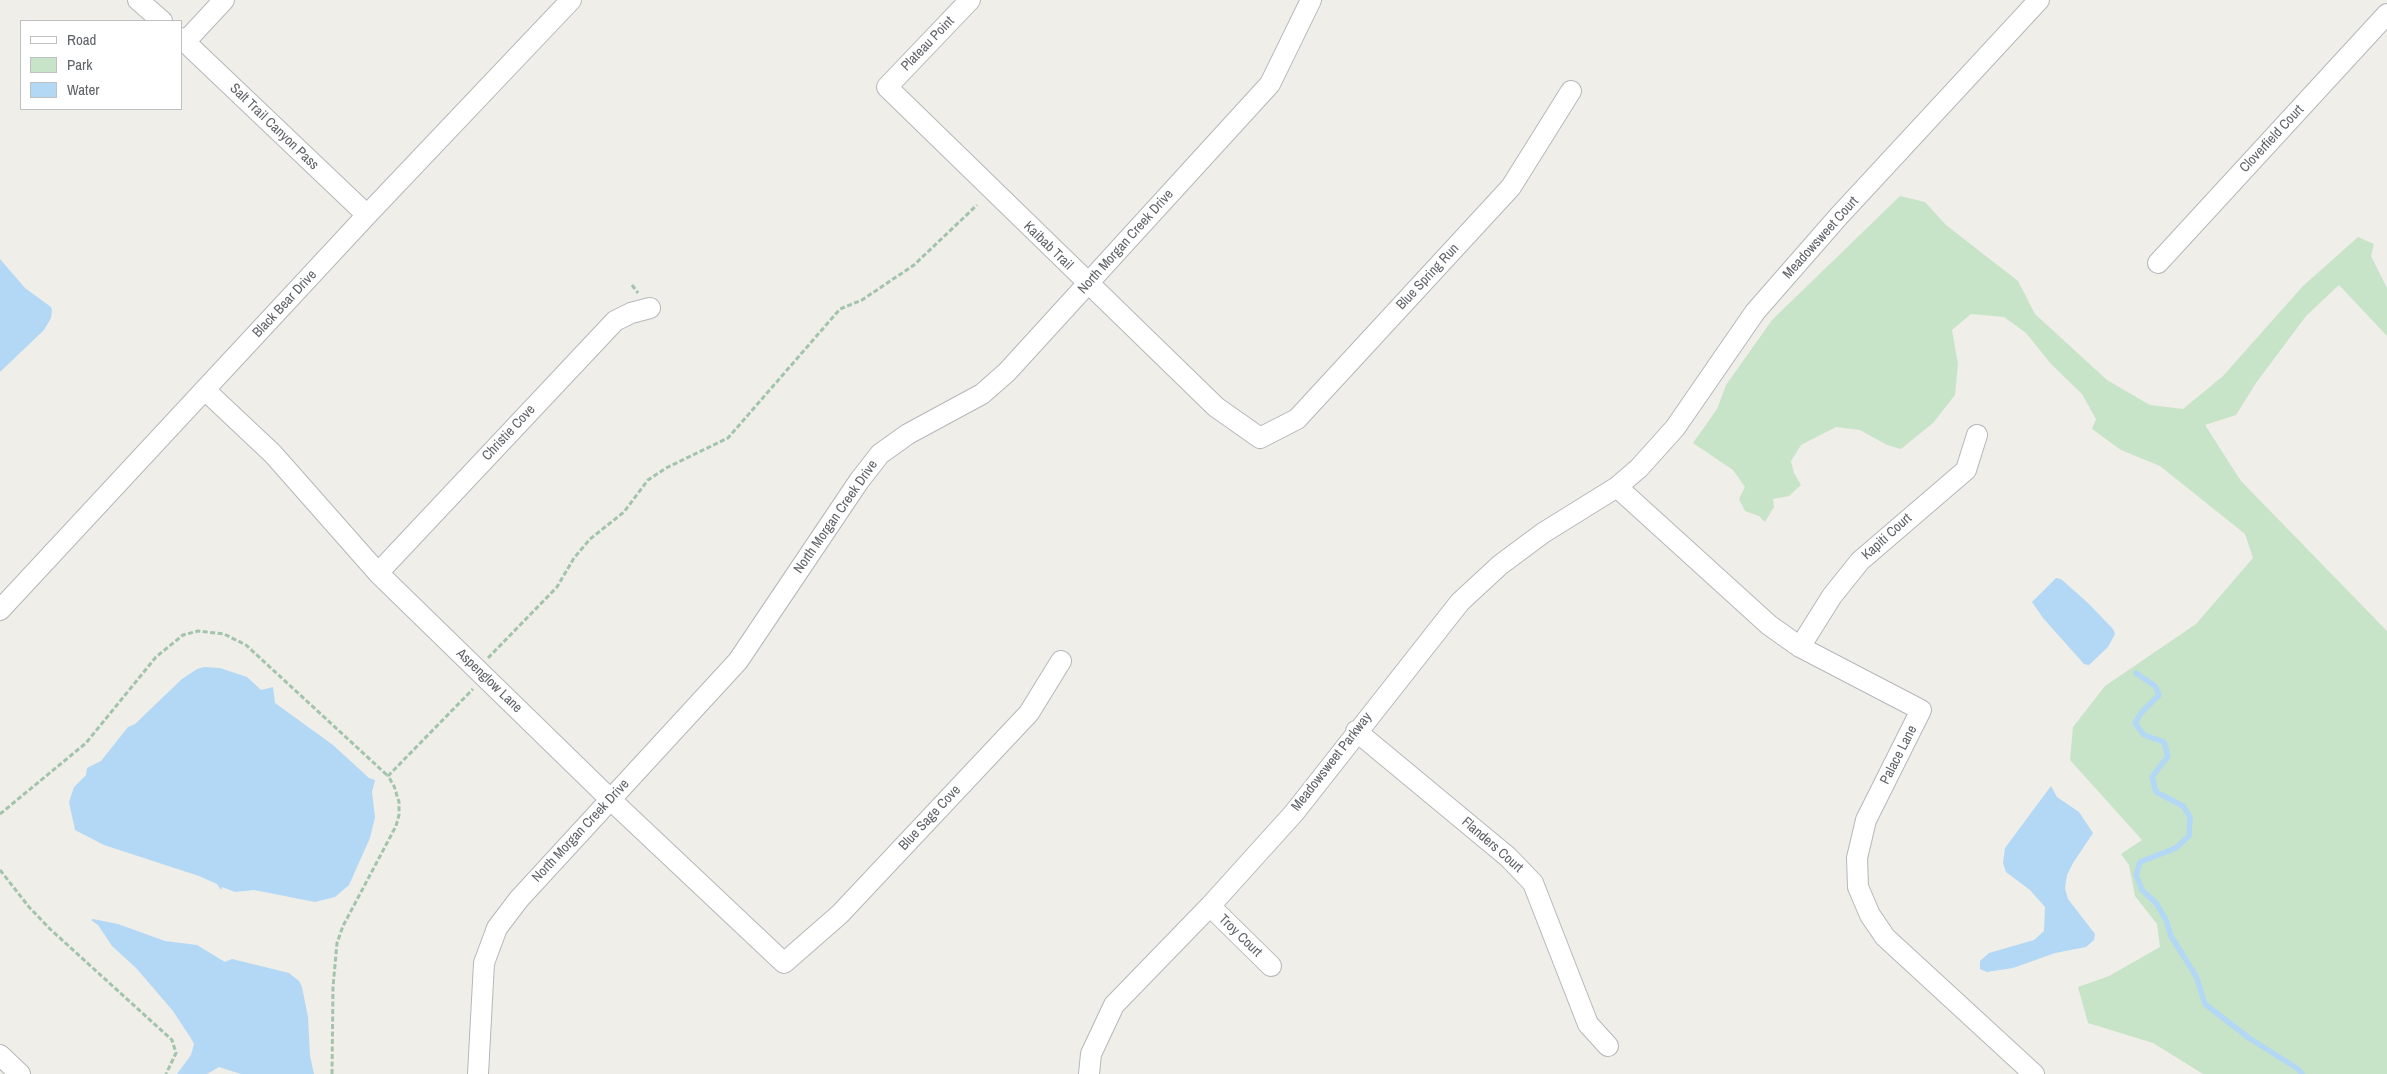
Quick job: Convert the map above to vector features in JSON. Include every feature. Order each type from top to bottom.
[{"type":"street","points":[[138,0],[161,20]]},
{"type":"street","points":[[183,40],[224,0]]},
{"type":"street","name":"Black Bear Drive","points":[[0,610],[367,215],[571,0]]},
{"type":"street","name":"Plateau Point","points":[[887,87],[970,0]]},
{"type":"street","name":"North Morgan Creek Drive","points":[[478,1074],[484,963],[497,928],[519,899],[738,661],[859,481],[880,454],[908,434],[982,394],[1006,372],[1270,84],[1311,0]]},
{"type":"street","name":"Meadowsweet Court","points":[[1618,487],[1639,468],[1674,428],[1755,312],[1838,217],[2039,0]]},
{"type":"street","name":"Cloverfield Court","points":[[2158,263],[2387,14]]},
{"type":"street","name":"Salt Trail Canyon Pass","points":[[183,40],[367,215]]},
{"type":"street","name":"Kaibab Trail","points":[[887,87],[1088,284],[1216,406],[1260,438]]},
{"type":"street","name":"Blue Spring Run","points":[[1260,438],[1297,419],[1511,188],[1571,91]]},
{"type":"street","name":"Christie Cove","points":[[378,573],[615,321],[631,312],[650,308]]},
{"type":"street","name":"Aspenglow Lane","points":[[205,390],[273,454],[378,573],[610,799],[784,963]]},
{"type":"street","name":"Kapiti Court","points":[[1800,647],[1832,596],[1860,561],[1966,470],[1977,435]]},
{"type":"street","name":"Palace Lane","points":[[1618,487],[1769,625],[1800,647],[1922,710],[1866,820],[1857,858],[1858,887],[1870,915],[1885,937],[2034,1074]]},
{"type":"street","name":"Meadowsweet Parkway","points":[[1089,1074],[1091,1054],[1114,1005],[1210,906],[1294,813],[1356,731],[1460,602],[1500,565],[1543,533],[1618,487]]},
{"type":"street","name":"Blue Sage Cove","points":[[784,963],[840,914],[1029,713],[1061,661]]},
{"type":"street","name":"Flanders Court","points":[[1356,731],[1508,857],[1533,883],[1588,1024],[1608,1046]]},
{"type":"street","name":"Troy Court","points":[[1210,906],[1271,966]]},
{"type":"street","points":[[0,1055],[20,1074]]},
{"type":"path","points":[[486,661],[557,587],[574,558],[590,540],[624,512],[648,480],[666,468],[728,438],[840,309],[862,300],[914,265],[977,205]]},
{"type":"path","points":[[0,814],[86,743],[165,648],[183,635],[198,631],[224,634],[246,645],[388,776],[394,786],[399,802],[399,815],[396,826],[343,926],[337,943],[333,987],[332,1074]]},
{"type":"path","points":[[388,776],[475,686]]},
{"type":"path","points":[[0,870],[29,907],[50,929],[172,1040],[176,1053],[166,1074]]},
{"type":"green space","points":[[1900,196],[1925,202],[1946,225],[2018,281],[2035,314],[2107,380],[2150,405],[2183,409],[2223,376],[2303,286],[2358,237],[2374,244],[2371,256],[2387,288],[2387,336],[2339,285],[2306,316],[2256,383],[2236,415],[2205,425],[2241,481],[2387,631],[2387,1074],[2203,1074],[2153,1043],[2088,1023],[2078,987],[2109,976],[2160,947],[2157,924],[2135,896],[2129,865],[2121,854],[2142,840],[2070,760],[2073,727],[2105,686],[2196,624],[2253,558],[2245,534],[2160,466],[2121,450],[2092,429],[2096,419],[2082,394],[2051,364],[2026,333],[2004,317],[1971,314],[1952,330],[1958,364],[1955,395],[1933,423],[1901,449],[1887,445],[1860,430],[1836,427],[1801,445],[1791,461],[1794,473],[1801,485],[1789,496],[1773,499],[1774,507],[1765,522],[1759,516],[1745,511],[1739,499],[1745,487],[1733,470],[1693,443],[1717,409],[1726,385],[1772,320]]},
{"type":"water","points":[[0,259],[25,288],[51,307],[52,310],[51,318],[44,330],[0,372]]},
{"type":"water","points":[[2056,578],[2061,579],[2088,603],[2113,629],[2115,634],[2108,647],[2089,665],[2084,664],[2043,618],[2032,602]]},
{"type":"water","points":[[204,667],[220,668],[247,677],[261,690],[273,687],[275,703],[333,745],[369,778],[375,780],[372,792],[375,817],[370,838],[349,885],[335,897],[315,902],[254,890],[235,892],[222,887],[221,890],[217,884],[199,876],[104,845],[75,830],[69,802],[74,787],[86,775],[87,768],[101,761],[128,727],[135,724],[182,679],[197,669]]},
{"type":"water","points":[[2051,786],[2057,797],[2079,812],[2093,833],[2073,863],[2067,875],[2065,888],[2068,899],[2095,934],[2094,940],[2086,947],[2055,953],[2013,968],[1987,972],[1980,969],[1980,961],[1989,953],[2034,940],[2044,931],[2045,907],[2030,890],[2006,872],[2003,863],[2005,848]]},
{"type":"water","points":[[91,920],[118,924],[165,941],[197,945],[225,962],[232,959],[289,973],[299,981],[302,987],[308,1017],[310,1056],[314,1074],[241,1074],[219,1067],[207,1074],[177,1074],[191,1055],[194,1044],[192,1040],[173,1011],[137,969],[112,946],[98,925]]},
{"type":"waterway","points":[[2136,673],[2155,686],[2159,695],[2141,713],[2135,723],[2144,735],[2164,742],[2168,756],[2152,777],[2156,792],[2183,806],[2190,817],[2189,836],[2176,848],[2140,862],[2136,875],[2142,890],[2156,903],[2166,920],[2171,936],[2196,976],[2205,1004],[2249,1038],[2298,1069],[2302,1074]]}]
